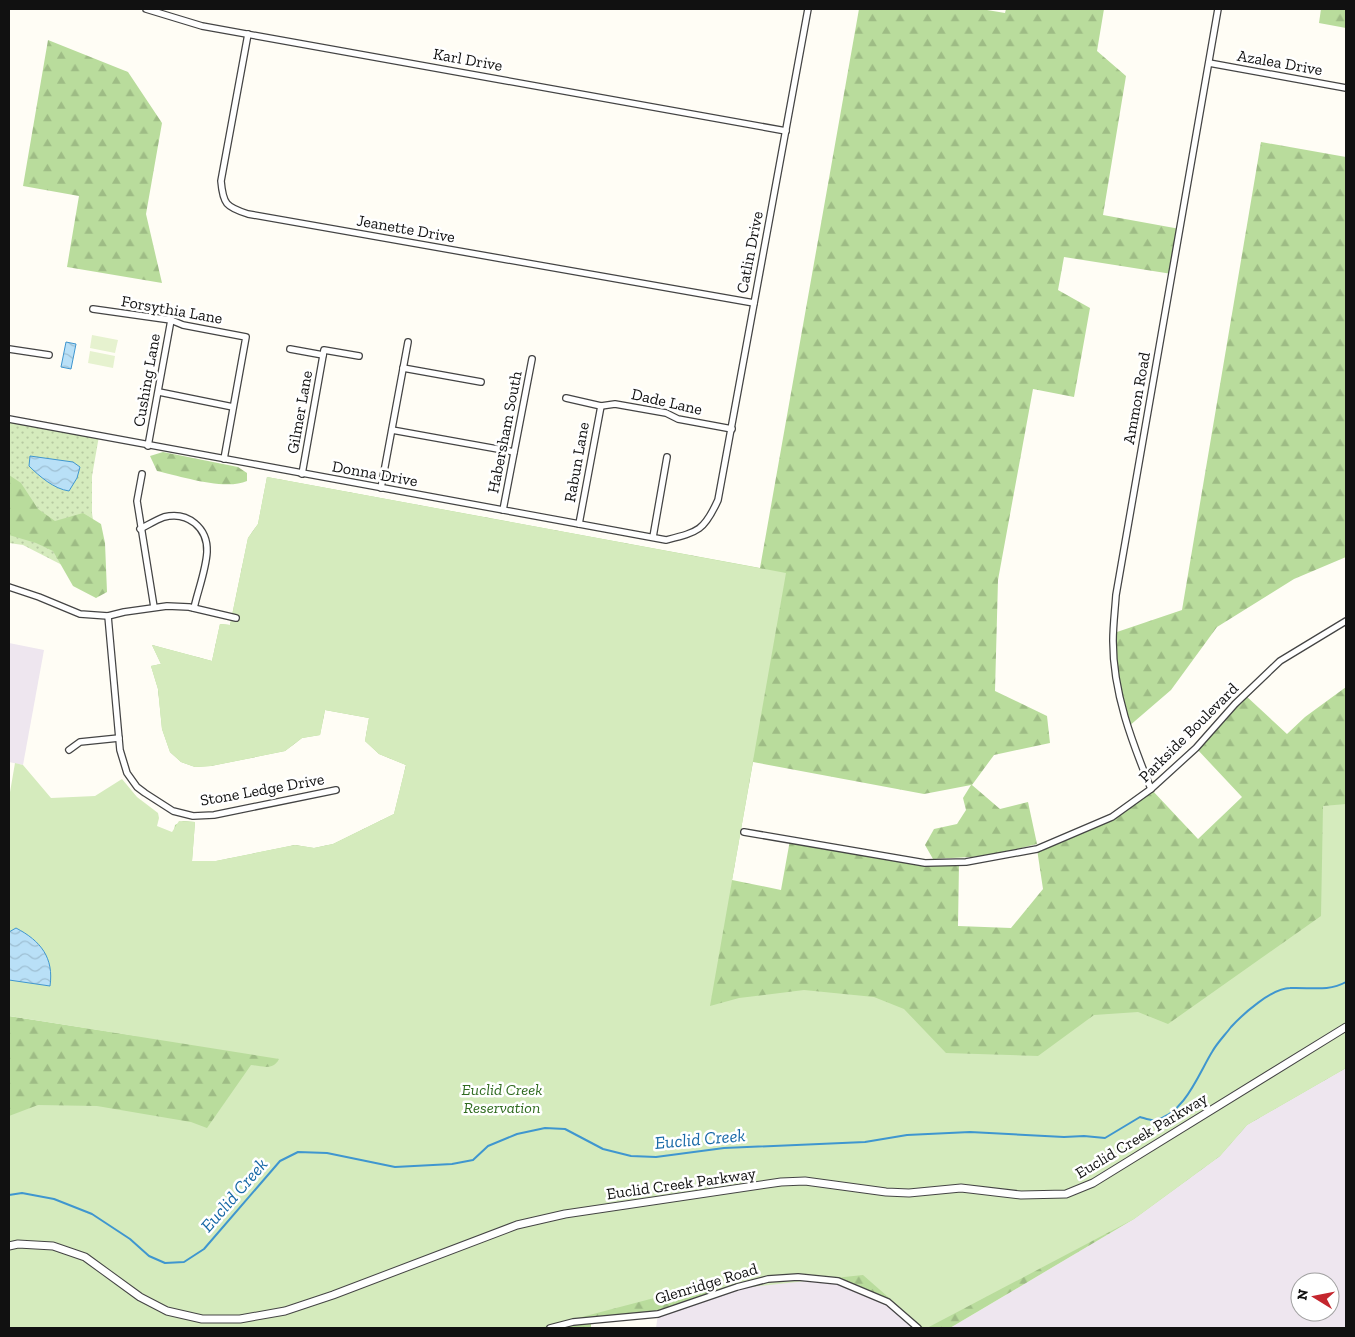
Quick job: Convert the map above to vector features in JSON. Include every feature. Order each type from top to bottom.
[{"type":"street","name":"Karl Drive","points":[[146,9],[202,26],[786,131]]},
{"type":"street","name":"Catlin Drive","points":[[718,500],[808,9]]},
{"type":"street","name":"Ammon Road","points":[[1151,789],[1132,740],[1118,692],[1113,642],[1116,595],[1218,9]]},
{"type":"street","name":"Jeanette Drive","points":[[248,34],[221,181],[222,198],[232,209],[248,214],[754,303]]},
{"type":"street","name":"Azalea Drive","points":[[1209,63],[1346,88]]},
{"type":"street","name":"Forsythia Lane","points":[[93,309],[171,320],[183,325],[246,337],[233,406]]},
{"type":"street","name":"Cushing Lane","points":[[148,446],[171,320]]},
{"type":"street","points":[[382,488],[408,342]]},
{"type":"street","points":[[9,349],[49,355]]},
{"type":"street","points":[[290,349],[323,355],[324,350],[359,356]]},
{"type":"street","name":"Gilmer Lane","points":[[302,474],[323,355]]},
{"type":"street","name":"Habersham South","points":[[503,510],[532,359]]},
{"type":"street","points":[[403,368],[481,382]]},
{"type":"street","points":[[158,392],[233,406],[224,459]]},
{"type":"street","name":"Dade Lane","points":[[566,398],[601,406],[615,404],[666,413],[678,419],[732,429]]},
{"type":"street","name":"Rabun Lane","points":[[579,524],[601,406]]},
{"type":"street","name":"Donna Drive","points":[[9,419],[666,540],[691,534],[708,522],[718,500]]},
{"type":"street","points":[[392,430],[514,452]]},
{"type":"street","points":[[653,537],[667,457]]},
{"type":"street","points":[[142,474],[137,501],[154,607]]},
{"type":"street","points":[[140,529],[164,517],[179,516],[195,521],[205,534],[207,552],[194,608]]},
{"type":"street","points":[[9,587],[40,597],[80,614],[108,616],[154,607],[194,608],[236,618]]},
{"type":"street","name":"Stone Ledge Drive","points":[[108,616],[120,750],[127,772],[137,787],[174,811],[193,816],[214,815],[336,790]]},
{"type":"street","name":"Parkside Boulevard","points":[[744,832],[925,863],[966,862],[1037,849],[1072,836],[1112,817],[1151,789],[1196,748],[1235,704],[1280,661],[1346,622]]},
{"type":"street","points":[[69,750],[80,742],[119,738]]},
{"type":"street","name":"Euclid Creek Parkway","points":[[9,1246],[18,1244],[53,1246],[84,1256],[140,1297],[167,1311],[202,1319],[240,1319],[285,1310],[333,1295],[518,1225],[565,1214],[623,1205],[805,1181],[886,1192],[909,1193],[961,1188],[1021,1196],[1066,1194],[1093,1183],[1346,1027]]},
{"type":"street","name":"Glenridge Road","points":[[550,1328],[573,1322],[658,1314],[745,1285],[768,1279],[798,1277],[838,1281],[888,1302],[918,1328]]},
{"type":"shaded area","points":[[9,643],[44,650],[23,765],[9,762]]},
{"type":"shaded area","points":[[1346,1068],[1346,1328],[950,1328],[1134,1219],[1220,1156],[1247,1125]]},
{"type":"shaded area","points":[[768,1279],[838,1281],[888,1302],[918,1328],[656,1328],[658,1314]]},
{"type":"green space","name":"Euclid Creek Reservation","points":[[859,9],[981,9],[1005,13],[1006,9],[1104,9],[1097,51],[1126,76],[1103,215],[1180,229],[1172,274],[1064,257],[1058,290],[1090,308],[1074,397],[1033,389],[998,580],[995,691],[1047,716],[1050,743],[994,755],[972,785],[1000,809],[1028,802],[1037,844],[989,856],[933,859],[925,845],[934,829],[957,824],[966,810],[963,798],[971,785],[924,794],[753,762],[732,880],[781,890],[790,840],[925,863],[959,863],[958,926],[1011,928],[1043,889],[1037,849],[1112,817],[1151,789],[1198,839],[1242,797],[1196,748],[1245,695],[1287,734],[1305,717],[1346,687],[1346,1068],[1247,1125],[1220,1156],[1134,1219],[950,1328],[918,1328],[888,1302],[838,1281],[768,1279],[672,1310],[591,1320],[591,1328],[9,1328],[9,1016],[138,1036],[175,825],[183,821],[195,822],[192,861],[216,861],[295,845],[314,848],[333,844],[394,814],[406,765],[379,754],[365,741],[369,718],[325,710],[320,735],[302,738],[285,751],[211,766],[195,767],[181,762],[170,752],[162,729],[158,689],[151,666],[161,664],[152,645],[212,661],[220,624],[230,625],[248,538],[258,524],[267,477],[760,568]]},
{"type":"green space","points":[[1321,9],[1346,9],[1346,28],[1319,23]]},
{"type":"green space","points":[[48,40],[128,72],[162,123],[146,214],[162,283],[67,267],[79,196],[23,186]]},
{"type":"green space","points":[[1261,142],[1346,157],[1346,557],[1294,579],[1217,627],[1171,690],[1128,727],[1118,692],[1114,633],[1182,610]]},
{"type":"green space","points":[[92,335],[118,340],[115,353],[90,348]]},
{"type":"green space","points":[[90,351],[115,356],[113,368],[88,363]]},
{"type":"green space","points":[[9,419],[99,436],[92,476],[92,513],[101,575],[64,566],[23,545],[9,543]]},
{"type":"green space","points":[[163,452],[238,467],[247,473],[247,481],[238,484],[215,484],[157,471],[150,456]]},
{"type":"green space","points":[[9,475],[21,483],[38,509],[55,521],[83,513],[101,524],[105,543],[107,592],[96,598],[73,586],[53,551],[36,543],[9,535]]},
{"type":"green space","name":"Euclid Creek Reservation","points":[[267,477],[786,573],[710,1006],[739,998],[804,990],[874,997],[904,1009],[946,1053],[1038,1056],[1094,1015],[1138,1012],[1168,1024],[1321,916],[1323,806],[1346,804],[1346,1068],[1247,1125],[1220,1156],[1134,1219],[927,1328],[921,1326],[863,1275],[658,1297],[540,1328],[9,1328],[9,1116],[38,1105],[97,1106],[191,1122],[207,1128],[251,1065],[270,1066],[277,1063],[279,1059],[9,1016],[9,798],[15,763],[23,765],[51,798],[95,796],[122,779],[137,797],[158,813],[157,826],[172,832],[179,821],[195,822],[192,861],[216,861],[295,845],[314,848],[333,844],[394,814],[406,765],[379,754],[365,741],[369,718],[325,710],[320,735],[302,738],[285,751],[211,766],[195,767],[181,762],[170,752],[162,729],[158,689],[151,666],[161,664],[152,645],[212,661],[220,624],[230,625],[248,538],[258,524]]},
{"type":"water","points":[[66,342],[76,344],[71,369],[61,367]]},
{"type":"water","points":[[30,456],[73,462],[80,467],[77,478],[69,491],[52,485],[37,474],[29,466]]},
{"type":"water","points":[[16,928],[25,933],[44,951],[50,967],[50,986],[9,980],[9,932]]},
{"type":"waterway","name":"Euclid Creek","points":[[9,1195],[22,1193],[54,1199],[92,1214],[130,1239],[149,1256],[165,1263],[184,1262],[204,1249],[280,1161],[298,1152],[327,1153],[395,1167],[452,1164],[473,1160],[488,1146],[517,1134],[545,1128],[565,1129],[603,1149],[631,1156],[656,1157],[724,1148],[865,1142],[907,1135],[970,1132],[1105,1138],[1140,1117],[1155,1120],[1165,1117],[1174,1110],[1190,1092],[1221,1039],[1243,1015],[1267,997],[1283,989],[1326,988],[1346,982]]}]
